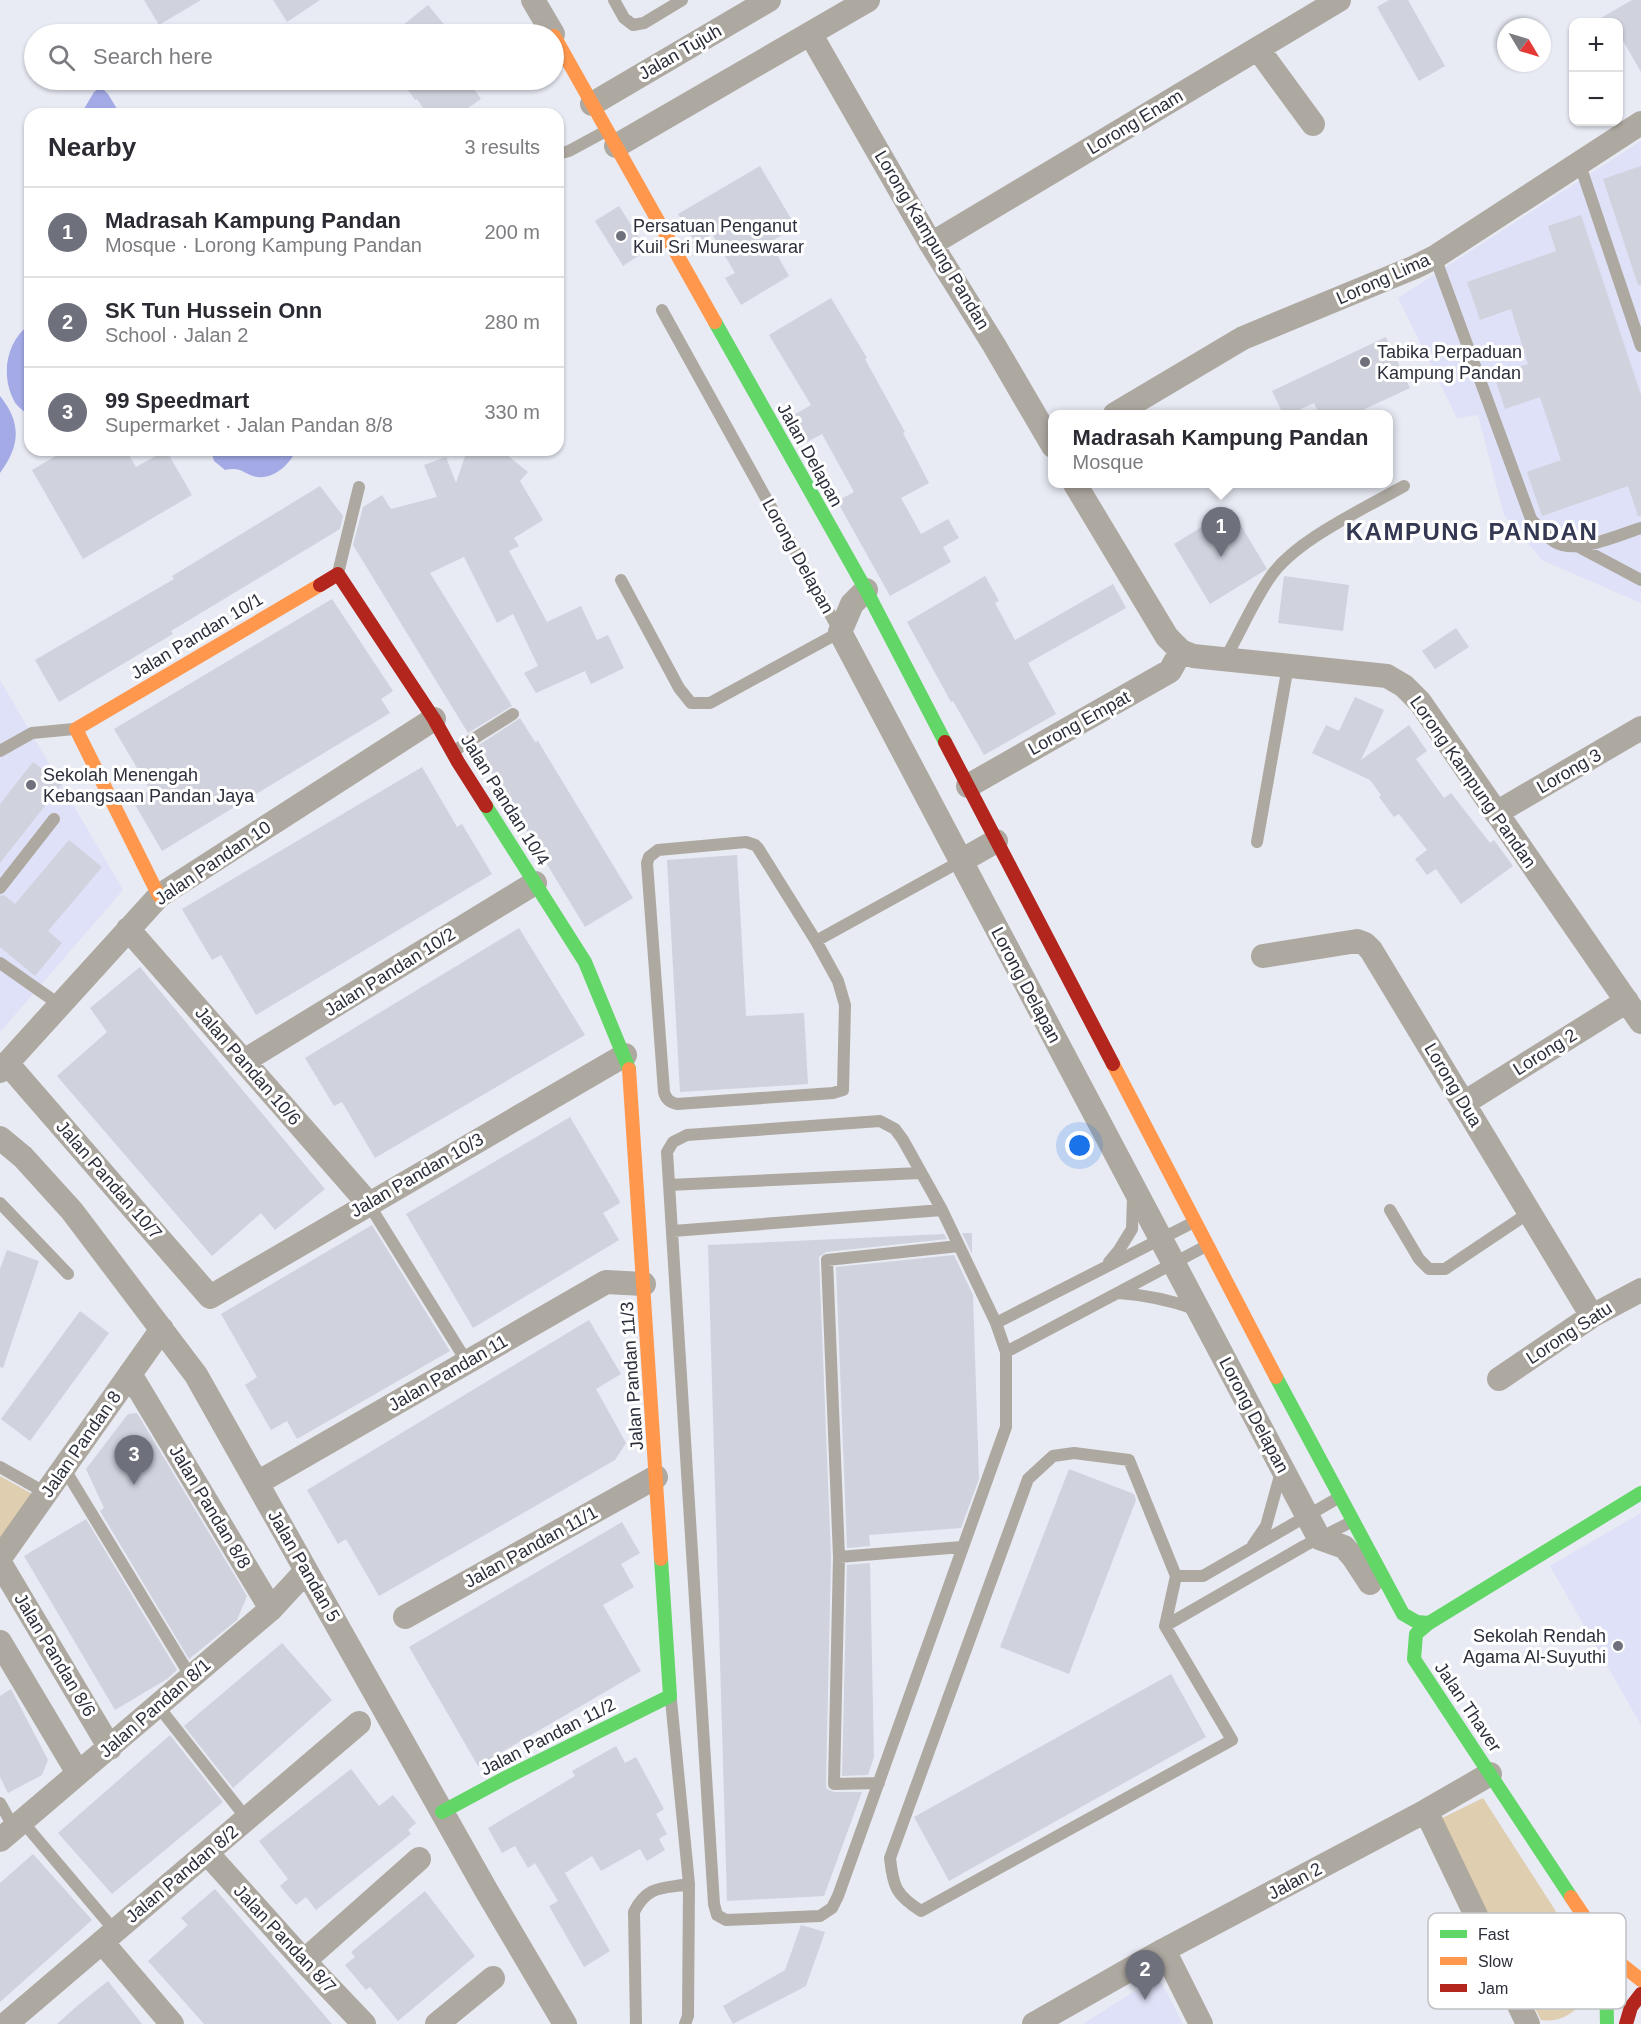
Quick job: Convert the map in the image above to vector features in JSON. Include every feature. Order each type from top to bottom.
[{"type":"street","points":[[533,0],[547,24]]},
{"type":"street","name":"Jalan Tujuh","points":[[592,104],[769,0]]},
{"type":"street","points":[[612,138],[811,35],[868,0]]},
{"type":"street","name":"Lorong Enam","points":[[932,244],[1339,0]]},
{"type":"street","name":"Lorong Kampung Pandan","points":[[811,35],[1048,437]]},
{"type":"street","points":[[1257,49],[1313,124]]},
{"type":"street","name":"Jalan Delapan","points":[[564,54],[866,590],[968,786]]},
{"type":"street","name":"Lorong Lima","points":[[1122,410],[1243,338],[1435,257],[1641,123]]},
{"type":"street","points":[[1078,488],[1167,637],[1181,651]]},
{"type":"street","name":"Jalan Pandan 10/4","points":[[338,574],[434,719],[585,962],[625,1055]]},
{"type":"street","name":"Jalan Pandan 10/1","points":[[76,729],[338,574]]},
{"type":"street","points":[[840,633],[852,604],[866,590]]},
{"type":"street","name":"Lorong Delapan","points":[[840,633],[1319,1538]]},
{"type":"street","name":"Lorong Kampung Pandan","points":[[1181,651],[1193,656],[1387,676],[1404,686],[1420,702],[1641,1022]]},
{"type":"street","name":"Lorong Empat","points":[[968,786],[1170,671],[1181,651]]},
{"type":"street","name":"Jalan Pandan 10","points":[[4,1067],[159,896],[434,719]]},
{"type":"street","name":"Lorong 3","points":[[1496,813],[1641,728]]},
{"type":"street","points":[[76,729],[159,896]]},
{"type":"street","name":"Lorong Delapan","points":[[968,786],[1352,1522],[1403,1614],[1422,1628]]},
{"type":"street","points":[[961,861],[996,841]]},
{"type":"street","name":"Jalan Pandan 10/2","points":[[244,1061],[535,883]]},
{"type":"street","name":"Jalan Pandan 10/6","points":[[128,929],[368,1203]]},
{"type":"street","name":"Lorong Dua","points":[[1263,956],[1357,941],[1365,944],[1371,950],[1592,1316]]},
{"type":"street","name":"Lorong 2","points":[[1464,1103],[1626,1001]]},
{"type":"street","name":"Jalan Pandan 10/3","points":[[210,1297],[625,1055]]},
{"type":"street","name":"Jalan Pandan 11/3","points":[[625,1055],[630,1071],[670,1696]]},
{"type":"street","name":"Jalan Pandan 10/7","points":[[4,1067],[210,1297]]},
{"type":"street","name":"Jalan Pandan 5","points":[[0,1137],[23,1157],[72,1211],[196,1375],[442,1812],[565,2024]]},
{"type":"street","name":"Jalan Pandan 11","points":[[257,1483],[606,1282],[644,1284]]},
{"type":"street","name":"Lorong Satu","points":[[1499,1379],[1592,1316],[1641,1290]]},
{"type":"street","name":"Jalan Pandan 8","points":[[0,1558],[162,1329]]},
{"type":"street","name":"Jalan Pandan 8/8","points":[[130,1374],[272,1609]]},
{"type":"street","name":"Jalan Pandan 11/1","points":[[405,1617],[656,1477]]},
{"type":"street","points":[[1319,1538],[1344,1547],[1353,1557],[1392,1622],[1422,1628],[1641,1494]]},
{"type":"street","name":"Jalan Pandan 8/6","points":[[0,1563],[110,1748]]},
{"type":"street","name":"Jalan Pandan 8/1","points":[[12,1829],[272,1609],[306,1571]]},
{"type":"street","name":"Jalan Thaver","points":[[1422,1628],[1414,1659],[1582,1913]]},
{"type":"street","points":[[0,1642],[78,1773]]},
{"type":"street","name":"Jalan Pandan 11/2","points":[[442,1812],[670,1696]]},
{"type":"street","name":"Jalan Pandan 8/2","points":[[6,2024],[359,1724]]},
{"type":"street","name":"Jalan 2","points":[[1034,2024],[1164,1950],[1426,1811],[1490,1774]]},
{"type":"street","points":[[1426,1811],[1475,1913]]},
{"type":"street","name":"Jalan Pandan 8/7","points":[[207,1853],[364,2024]]},
{"type":"street","points":[[304,1961],[419,1859]]},
{"type":"street","points":[[109,1936],[172,2024]]},
{"type":"street","points":[[1164,1950],[1201,2024]]},
{"type":"street","name":"Jalan Thaver","points":[[1626,1968],[1641,1980]]},
{"type":"street","points":[[438,2024],[493,1978]]},
{"type":"street","points":[[1610,2023],[1631,2007],[1641,1994]]},
{"type":"street","points":[[1521,2009],[1528,2024]]},
{"type":"lane","points":[[614,0],[624,18],[633,25],[644,23],[682,0]]},
{"type":"lane","points":[[564,152],[612,138]]},
{"type":"lane","points":[[1579,162],[1641,346]]},
{"type":"lane","points":[[1435,257],[1531,519],[1544,534],[1557,543],[1579,547],[1641,580]]},
{"type":"lane","name":"Lorong Delapan","points":[[662,310],[840,633]]},
{"type":"lane","points":[[1225,659],[1269,578],[1286,559],[1304,544],[1404,486]]},
{"type":"lane","points":[[338,574],[359,487]]},
{"type":"lane","points":[[1579,547],[1641,528]]},
{"type":"lane","points":[[621,580],[679,688],[691,703],[710,703],[840,633]]},
{"type":"lane","points":[[1257,842],[1288,666]]},
{"type":"lane","points":[[453,752],[513,714]]},
{"type":"lane","name":"Jalan Pandan 10/1","points":[[0,751],[32,733],[76,729]]},
{"type":"lane","points":[[0,888],[54,819]]},
{"type":"lane","points":[[746,842],[755,845],[816,941],[838,981],[845,1005],[843,1090],[833,1093],[677,1104],[666,1098],[647,863],[653,852],[746,842]]},
{"type":"lane","points":[[816,941],[961,861]]},
{"type":"lane","points":[[0,963],[60,1005]]},
{"type":"lane","points":[[880,1121],[895,1129],[942,1210],[996,1323],[1006,1352],[1006,1427],[838,1896],[832,1908],[820,1916],[726,1920],[717,1915],[714,1904],[669,1185],[667,1152],[673,1142],[687,1135],[880,1121]]},
{"type":"lane","points":[[669,1185],[919,1173]]},
{"type":"lane","points":[[1104,1268],[1132,1229],[1133,1187]]},
{"type":"lane","points":[[0,1203],[68,1274]]},
{"type":"lane","points":[[368,1203],[467,1362]]},
{"type":"lane","points":[[673,1232],[942,1210]]},
{"type":"lane","points":[[1390,1210],[1419,1259],[1429,1269],[1444,1269],[1530,1212]]},
{"type":"lane","points":[[996,1323],[1195,1221]]},
{"type":"lane","points":[[1006,1352],[1207,1245]]},
{"type":"lane","points":[[879,1783],[834,1784],[839,1557],[827,1260],[958,1246]]},
{"type":"lane","points":[[1119,1293],[1146,1295],[1176,1302],[1199,1311]]},
{"type":"lane","points":[[1074,1453],[1129,1460],[1176,1576],[1165,1626],[1232,1740],[921,1911],[903,1899],[892,1880],[890,1858],[1028,1479],[1053,1456],[1074,1453]]},
{"type":"lane","points":[[0,1467],[46,1493]]},
{"type":"lane","points":[[64,1467],[191,1677]]},
{"type":"lane","points":[[1251,1548],[1266,1526],[1282,1468]]},
{"type":"lane","points":[[1176,1576],[1203,1576],[1339,1497]]},
{"type":"lane","points":[[1165,1626],[1214,1596],[1352,1522]]},
{"type":"lane","points":[[839,1557],[962,1547]]},
{"type":"lane","points":[[1203,1576],[1214,1596]]},
{"type":"lane","points":[[670,1696],[689,1884],[688,2016],[685,2024]]},
{"type":"lane","points":[[158,1706],[247,1819]]},
{"type":"lane","points":[[0,1803],[12,1829],[109,1936]]},
{"type":"lane","points":[[636,2024],[634,1912],[641,1899],[651,1891],[689,1884]]},
{"type":"shaded area","points":[[1641,141],[1641,603],[1542,560],[1504,515],[1478,415],[1457,418],[1398,298]]},
{"type":"shaded area","name":"Sekolah Menengah Kebangsaan Pandan Jaya","points":[[0,680],[123,890],[0,1032]]},
{"type":"shaded area","points":[[0,1476],[36,1496],[0,1546]]},
{"type":"shaded area","name":"Sekolah Rendah Agama Al-Suyuthi","points":[[1641,1513],[1641,1725],[1550,1566]]},
{"type":"shaded area","points":[[1483,1798],[1557,1913],[1486,1913],[1438,1820]]},
{"type":"shaded area","points":[[1158,1976],[1183,2024],[1083,2024]]},
{"type":"shaded area","points":[[1535,2009],[1576,2009],[1561,2018],[1541,2020]]},
{"type":"water","points":[[104,90],[116,108],[85,108],[94,92]]},
{"type":"water","points":[[24,330],[24,411],[16,404],[11,394],[7,372],[10,350]]},
{"type":"water","points":[[0,396],[12,416],[16,434],[12,453],[0,473]]},
{"type":"water","points":[[213,456],[293,456],[279,471],[266,477],[253,476],[237,469],[225,470],[214,461]]},
{"type":"building","points":[[144,0],[201,0],[161,24],[158,24]]},
{"type":"building","points":[[273,0],[320,0],[287,22]]},
{"type":"building","points":[[1389,0],[1408,0],[1445,66],[1419,81],[1377,7]]},
{"type":"building","points":[[1632,0],[1641,0],[1641,72],[1623,41],[1623,18],[1601,18]]},
{"type":"building","points":[[428,5],[444,24],[404,24]]},
{"type":"building","points":[[408,90],[475,90],[481,99],[468,108],[423,108],[417,99],[415,100]]},
{"type":"building","points":[[760,166],[796,227],[770,242],[789,276],[741,305],[725,278],[735,273],[712,234],[696,244],[678,214]]},
{"type":"building","points":[[1641,166],[1641,285],[1638,285],[1603,179]]},
{"type":"building","name":"Persatuan Penganut Kuil Sri Muneeswarar","points":[[619,206],[647,250],[623,266],[595,221]]},
{"type":"building","points":[[1581,215],[1641,395],[1641,516],[1638,516],[1628,486],[1542,516],[1527,472],[1561,460],[1540,397],[1505,409],[1494,375],[1528,364],[1511,309],[1480,320],[1467,282],[1556,251],[1548,226]]},
{"type":"building","points":[[831,298],[867,358],[865,359],[905,432],[903,433],[929,483],[901,498],[921,534],[948,519],[959,538],[943,547],[951,562],[890,596],[837,501],[854,492],[822,434],[805,443],[790,417],[811,405],[769,335]]},
{"type":"building","name":"Tabika Perpaduan Kampung Pandan","points":[[1386,337],[1410,388],[1363,410],[1317,410],[1314,403],[1299,410],[1281,410],[1272,391]]},
{"type":"building","points":[[56,456],[130,456],[136,467],[155,456],[169,456],[192,495],[83,559],[32,470]]},
{"type":"building","points":[[465,456],[508,456],[528,472],[520,481],[543,520],[514,538],[519,546],[509,551],[547,622],[581,606],[597,640],[608,635],[624,668],[591,684],[585,671],[536,693],[524,673],[538,666],[513,614],[497,623],[464,557],[430,573],[512,706],[468,733],[353,545],[363,507],[382,495],[391,509],[437,497],[424,465],[446,457],[456,483]]},
{"type":"building","points":[[320,486],[343,516],[340,529],[171,631],[173,634],[59,702],[35,660],[174,579],[172,576]]},
{"type":"building","points":[[1231,509],[1267,569],[1210,604],[1174,544]]},
{"type":"building","points":[[985,576],[999,601],[995,603],[1015,640],[1113,584],[1126,608],[1028,663],[1056,714],[984,755],[953,701],[951,702],[907,622]]},
{"type":"building","points":[[1284,576],[1349,585],[1343,631],[1278,623]]},
{"type":"building","points":[[332,599],[393,691],[381,699],[390,713],[162,851],[133,801],[150,790],[114,729]]},
{"type":"building","points":[[1456,628],[1469,647],[1435,669],[1422,651]]},
{"type":"building","points":[[1355,697],[1384,710],[1361,760],[1409,725],[1427,751],[1416,759],[1444,798],[1451,793],[1490,843],[1494,840],[1513,866],[1461,904],[1436,869],[1427,875],[1415,859],[1427,850],[1399,814],[1394,817],[1370,780],[1312,753],[1326,725],[1339,731]]},
{"type":"building","points":[[520,718],[535,742],[538,741],[633,898],[585,927],[476,747]]},
{"type":"building","points":[[33,762],[62,784],[0,863],[0,804]]},
{"type":"building","points":[[422,767],[457,827],[462,824],[492,874],[256,1015],[221,955],[212,960],[182,909]]},
{"type":"building","points":[[69,840],[102,867],[48,931],[62,943],[35,976],[0,947],[0,896],[4,895],[15,904]]},
{"type":"building","points":[[737,855],[746,1016],[804,1013],[808,1084],[680,1092],[667,860]]},
{"type":"building","points":[[519,928],[585,1035],[375,1158],[342,1102],[334,1106],[305,1058]]},
{"type":"building","points":[[140,967],[325,1189],[275,1230],[261,1213],[212,1256],[57,1076],[107,1032],[90,1008]]},
{"type":"building","points":[[570,1117],[619,1200],[620,1203],[603,1213],[619,1240],[473,1328],[406,1214]]},
{"type":"building","points":[[372,1225],[450,1351],[297,1439],[287,1421],[271,1430],[245,1385],[257,1377],[221,1314]]},
{"type":"building","points":[[962,1233],[972,1233],[972,1254]]},
{"type":"building","points":[[944,1234],[947,1239],[826,1252],[819,1257],[831,1557],[826,1784],[827,1789],[834,1792],[862,1792],[824,1896],[727,1901],[708,1245]]},
{"type":"building","points":[[7,1250],[39,1261],[3,1368],[0,1367],[0,1269]]},
{"type":"building","points":[[954,1255],[973,1295],[979,1479],[961,1528],[869,1535],[870,1546],[847,1548],[836,1267]]},
{"type":"building","points":[[80,1311],[109,1333],[30,1441],[1,1419]]},
{"type":"building","points":[[589,1320],[621,1374],[596,1389],[626,1443],[615,1460],[379,1596],[346,1539],[338,1544],[307,1490]]},
{"type":"building","points":[[137,1413],[247,1596],[237,1620],[189,1659],[100,1511],[104,1508],[86,1469],[128,1414]]},
{"type":"building","points":[[1069,1469],[1134,1494],[1136,1500],[1069,1674],[1000,1647]]},
{"type":"building","points":[[86,1519],[177,1670],[167,1679],[115,1710],[24,1556]]},
{"type":"building","points":[[622,1522],[640,1553],[621,1564],[634,1587],[603,1605],[641,1671],[478,1766],[409,1647]]},
{"type":"building","points":[[870,1563],[874,1757],[868,1775],[842,1776],[847,1565]]},
{"type":"building","points":[[282,1643],[332,1700],[233,1788],[184,1726]]},
{"type":"building","points":[[1171,1674],[1206,1737],[949,1881],[914,1817]]},
{"type":"building","points":[[11,1689],[48,1760],[42,1775],[8,1793],[0,1777],[0,1696]]},
{"type":"building","points":[[170,1735],[223,1802],[112,1894],[58,1833]]},
{"type":"building","points":[[616,1746],[625,1763],[636,1757],[664,1809],[656,1814],[667,1834],[659,1839],[665,1850],[647,1861],[640,1849],[601,1871],[592,1856],[565,1873],[610,1951],[584,1967],[549,1906],[558,1901],[535,1863],[528,1868],[515,1846],[502,1853],[488,1828],[575,1776],[572,1771]]},
{"type":"building","points":[[351,1769],[379,1806],[393,1795],[416,1823],[408,1830],[411,1834],[316,1910],[306,1897],[296,1905],[280,1886],[288,1879],[259,1841]]},
{"type":"building","points":[[33,1854],[92,1920],[0,2002],[0,1883]]},
{"type":"building","points":[[215,1889],[332,2024],[204,2024],[148,1961],[188,1925],[181,1918]]},
{"type":"building","points":[[425,1891],[475,1956],[398,2021],[370,1987],[366,1990],[345,1965],[355,1957],[351,1952]]},
{"type":"building","points":[[801,1925],[825,1932],[806,1986],[733,2024],[723,2006],[785,1970]]},
{"type":"building","points":[[108,1981],[142,2024],[57,2024],[77,2006]]},
{"type":"traffic: fast","points":[[715,322],[866,590],[945,742]]},
{"type":"traffic: fast","points":[[486,806],[585,962],[629,1069]]},
{"type":"traffic: fast","points":[[1276,1377],[1403,1614],[1417,1622],[1429,1623]]},
{"type":"traffic: fast","points":[[1571,1897],[1414,1659],[1416,1634],[1429,1623],[1641,1493]]},
{"type":"traffic: fast","points":[[442,1812],[670,1696],[661,1559]]},
{"type":"traffic: fast","points":[[1607,2009],[1607,2024]]},
{"type":"traffic: slow","points":[[564,54],[715,322]]},
{"type":"traffic: slow","points":[[159,896],[76,729],[320,585]]},
{"type":"traffic: slow","points":[[1113,1064],[1276,1377]]},
{"type":"traffic: slow","points":[[629,1069],[661,1559]]},
{"type":"traffic: slow","points":[[1571,1897],[1582,1913]]},
{"type":"traffic: slow","points":[[1626,1968],[1641,1980]]},
{"type":"traffic: jam","points":[[320,585],[338,574],[434,719],[486,806]]},
{"type":"traffic: jam","points":[[945,742],[1113,1064]]},
{"type":"traffic: jam","points":[[1626,2024],[1631,2007],[1641,1994]]},
{"type":"place","name":"Persatuan Penganut Kuil Sri Muneeswarar","points":[[621,236]]},
{"type":"place","name":"Tabika Perpaduan Kampung Pandan","points":[[1365,362]]},
{"type":"place","name":"Madrasah Kampung Pandan","points":[[1221,557]]},
{"type":"place","name":"Sekolah Menengah Kebangsaan Pandan Jaya","points":[[31,785]]},
{"type":"place","name":"99 Speedmart","points":[[134,1485]]},
{"type":"place","name":"Sekolah Rendah Agama Al-Suyuthi","points":[[1618,1646]]},
{"type":"place","name":"SK Tun Hussein Onn","points":[[1145,2000]]},
{"type":"district","name":"KAMPUNG PANDAN","points":[[1472,532]]}]
